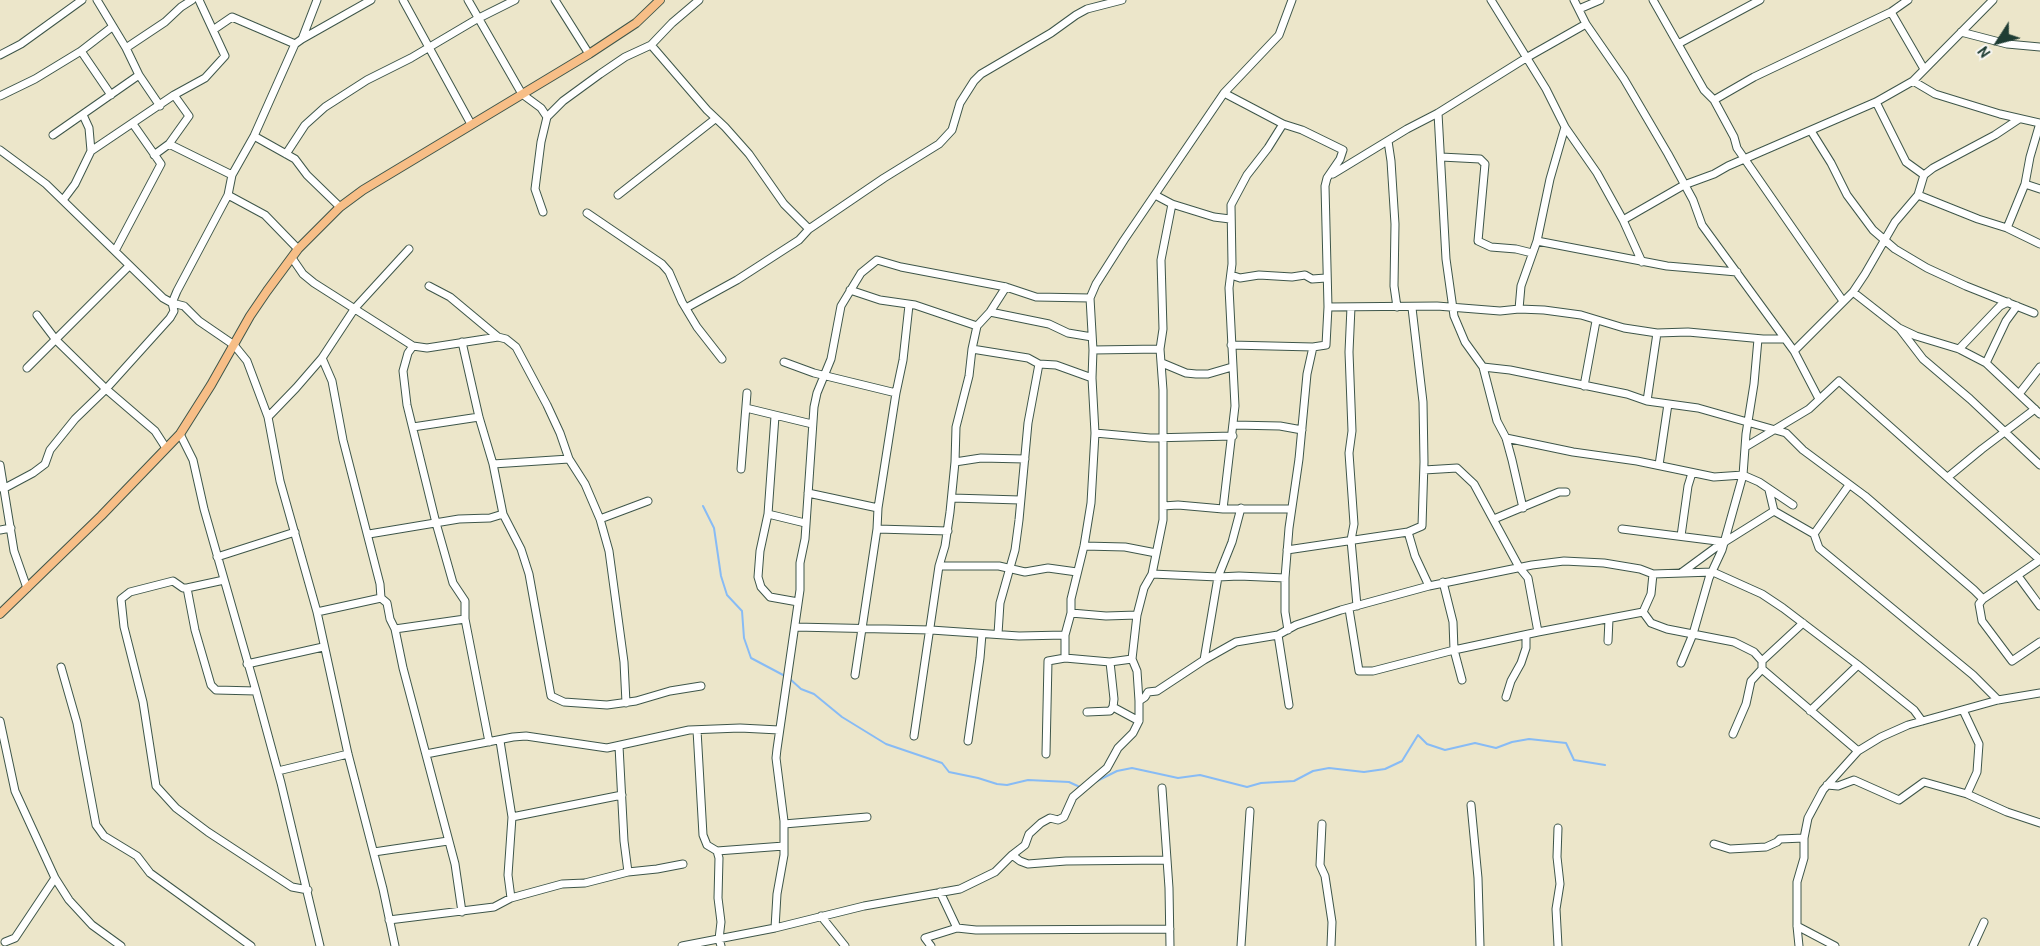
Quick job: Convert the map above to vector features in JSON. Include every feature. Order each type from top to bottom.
[{"type":"main road","points":[[0,614],[101,516],[180,434],[250,316],[298,249],[340,207],[363,190],[589,54],[636,23],[660,0]]},
{"type":"street","points":[[0,55],[31,38],[82,0]]},
{"type":"street","points":[[96,0],[126,48],[139,75],[160,106]]},
{"type":"street","points":[[126,48],[165,22],[179,3],[192,0]]},
{"type":"street","points":[[91,151],[174,95],[205,78],[225,56],[199,0]]},
{"type":"street","points":[[302,39],[317,0]]},
{"type":"street","points":[[3,489],[45,465],[50,450],[75,419],[106,389],[170,318],[174,311],[172,303],[228,195],[232,175],[254,136],[295,44],[371,0]]},
{"type":"street","points":[[403,0],[471,124]]},
{"type":"street","points":[[468,0],[522,94],[541,108],[547,117]]},
{"type":"street","points":[[286,153],[304,126],[325,107],[367,80],[515,0]]},
{"type":"street","points":[[555,0],[589,54]]},
{"type":"street","points":[[543,212],[535,189],[541,142],[547,117],[563,101],[600,74],[625,57],[651,45],[699,0]]},
{"type":"street","points":[[686,308],[737,280],[799,240],[809,229],[948,137],[963,98],[981,74],[1051,33],[1076,15],[1088,9],[1122,0]]},
{"type":"street","points":[[1065,657],[1065,635],[1071,613],[1071,599],[1091,503],[1095,433],[1090,298],[1096,284],[1124,240],[1224,93],[1279,35],[1292,0]]},
{"type":"street","points":[[1491,0],[1546,89],[1565,127],[1597,173],[1623,220],[1642,262]]},
{"type":"street","points":[[1574,0],[1586,24],[1624,79],[1684,185],[1702,225],[1794,351],[1819,399]]},
{"type":"street","points":[[1579,9],[1600,0]]},
{"type":"street","points":[[1653,0],[1704,90],[1714,100],[1734,137],[1737,148],[1843,301]]},
{"type":"street","points":[[1678,44],[1760,0]]},
{"type":"street","points":[[1714,100],[1754,77],[1891,12],[1908,0]]},
{"type":"street","points":[[1623,220],[1684,185],[1714,174],[1745,158],[1876,102],[1913,81],[1993,0]]},
{"type":"street","points":[[1891,12],[1924,69]]},
{"type":"street","points":[[213,30],[232,17],[295,44]]},
{"type":"street","points":[[1327,178],[1586,24]]},
{"type":"street","points":[[0,96],[35,79],[81,51],[112,27]]},
{"type":"street","points":[[1961,32],[2007,44],[2040,47]]},
{"type":"street","points":[[651,45],[749,154],[784,204],[809,229]]},
{"type":"street","points":[[81,51],[111,95]]},
{"type":"street","points":[[53,135],[139,75]]},
{"type":"street","points":[[1913,81],[1935,94],[2040,123],[2025,184],[2007,228]]},
{"type":"street","points":[[1224,93],[1283,124],[1302,130],[1343,150],[1340,159],[1327,178],[1324,207],[1328,307],[1326,345],[1313,347],[1231,345]]},
{"type":"street","points":[[154,155],[169,144],[189,116],[174,95]]},
{"type":"street","points":[[1876,102],[1906,162],[1924,175]]},
{"type":"street","points":[[1438,113],[1446,259],[1458,327],[1465,342],[1483,367],[1497,421],[1506,438],[1523,508]]},
{"type":"street","points":[[63,200],[75,184],[91,151],[89,128],[82,115]]},
{"type":"street","points":[[618,195],[716,119]]},
{"type":"street","points":[[1794,351],[1853,292],[1895,222],[1918,195],[1924,175],[2019,119]]},
{"type":"street","points":[[115,251],[161,164],[133,124]]},
{"type":"street","points":[[1223,509],[1235,406],[1229,288],[1231,204],[1239,187],[1283,124]]},
{"type":"street","points":[[1519,309],[1521,286],[1537,241],[1550,179],[1565,127]]},
{"type":"street","points":[[1811,131],[1847,195],[1873,230],[1885,241],[1927,268],[2034,313]]},
{"type":"street","points":[[254,136],[286,153],[301,165],[307,175],[340,207]]},
{"type":"street","points":[[1388,141],[1395,224],[1394,286],[1397,307]]},
{"type":"street","points":[[169,144],[232,175]]},
{"type":"street","points":[[0,150],[46,184],[163,298],[184,306],[219,337],[234,345],[247,361],[268,417],[280,481],[317,612],[323,647],[395,946]]},
{"type":"street","points":[[1441,157],[1480,159],[1485,164],[1478,241],[1491,247],[1532,253]]},
{"type":"street","points":[[2025,184],[2040,189]]},
{"type":"street","points":[[228,195],[265,215],[298,249]]},
{"type":"street","points":[[1155,195],[1172,204],[1214,217],[1230,219]]},
{"type":"street","points":[[1918,195],[2007,228],[2040,244]]},
{"type":"street","points":[[682,946],[720,943],[864,906],[960,889],[995,872],[1025,845],[1029,834],[1041,822],[1050,818],[1058,820],[1064,817],[1073,797],[1107,768],[1118,748],[1133,733],[1139,721],[1137,671],[1132,659],[1137,615],[1144,588],[1152,574],[1162,528],[1164,438],[1160,349],[1163,329],[1161,260],[1172,204]]},
{"type":"street","points":[[587,213],[662,264],[669,272],[697,327],[722,359]]},
{"type":"street","points":[[1537,241],[1666,266],[1737,272]]},
{"type":"street","points":[[268,417],[322,358],[355,308],[409,249]]},
{"type":"street","points":[[292,258],[309,278],[413,346],[428,348],[498,338],[506,339],[516,347],[551,414],[569,459],[585,484],[600,519],[609,551],[617,600],[626,703]]},
{"type":"street","points":[[775,928],[784,846],[784,824],[776,758],[795,627],[800,563],[805,539],[812,423],[817,393],[831,359],[841,306],[861,273],[877,260],[901,267],[1006,287],[1036,297],[1090,298]]},
{"type":"street","points":[[27,368],[129,266]]},
{"type":"street","points":[[1231,275],[1240,278],[1259,275],[1292,277],[1305,275],[1312,279],[1326,278]]},
{"type":"street","points":[[429,286],[450,297],[498,338]]},
{"type":"street","points":[[914,736],[939,566],[948,531],[956,427],[969,376],[977,326],[990,312],[1006,287]]},
{"type":"street","points":[[850,290],[880,300],[915,305],[977,326]]},
{"type":"street","points":[[1853,292],[1899,328],[1916,336],[1959,348],[1986,363],[2038,411],[2005,432],[1947,477]]},
{"type":"street","points":[[1959,348],[2000,306],[2008,302]]},
{"type":"street","points":[[855,675],[878,529],[878,508],[903,360],[909,305]]},
{"type":"street","points":[[1328,307],[1437,306],[1500,311],[1519,309],[1581,315],[1624,328],[1657,333],[1705,333],[1758,339],[1784,339]]},
{"type":"street","points":[[1986,363],[2006,321],[2017,306]]},
{"type":"street","points":[[1351,307],[1349,352],[1352,431],[1349,453],[1357,606]]},
{"type":"street","points":[[1287,550],[1408,532],[1422,526],[1423,402],[1412,308]]},
{"type":"street","points":[[990,312],[1049,324],[1068,333],[1092,337]]},
{"type":"street","points":[[37,315],[56,340],[106,389],[155,431],[166,448]]},
{"type":"street","points":[[1584,386],[1596,321]]},
{"type":"street","points":[[1899,328],[1923,359],[2040,465]]},
{"type":"street","points":[[1647,401],[1657,333]]},
{"type":"street","points":[[1681,663],[1725,542],[1743,475],[1758,339]]},
{"type":"street","points":[[462,342],[479,417],[493,464],[503,514],[521,549],[529,574],[551,696],[564,702],[583,704],[626,703],[701,686]]},
{"type":"street","points":[[413,346],[408,353],[403,371],[407,405],[453,583],[465,601],[465,619],[489,742]]},
{"type":"street","points":[[1288,630],[1285,578],[1287,550],[1307,374],[1313,347]]},
{"type":"street","points":[[972,349],[1028,358],[1039,364],[1056,365],[1092,378]]},
{"type":"street","points":[[1093,350],[1160,349]]},
{"type":"street","points":[[322,358],[332,381],[343,440],[369,534],[381,598],[387,603],[390,619],[395,629],[403,669],[455,864],[462,912]]},
{"type":"street","points":[[784,362],[896,393]]},
{"type":"street","points":[[1162,363],[1186,374],[1208,374],[1232,367]]},
{"type":"street","points":[[998,634],[1000,603],[1015,550],[1028,423],[1039,364]]},
{"type":"street","points":[[1483,367],[1510,370],[1647,401],[1698,408],[1786,433],[1803,450],[1865,496],[1958,574],[1983,599]]},
{"type":"street","points":[[2019,394],[2040,367]]},
{"type":"street","points":[[1747,446],[1802,414],[1839,381],[2040,560],[1979,604],[1982,621],[2012,661],[2040,642]]},
{"type":"street","points":[[741,470],[747,393]]},
{"type":"street","points":[[1659,465],[1668,404]]},
{"type":"street","points":[[746,408],[812,423]]},
{"type":"street","points":[[775,416],[768,514],[758,563],[760,587],[770,597],[798,602]]},
{"type":"street","points":[[413,427],[479,417]]},
{"type":"street","points":[[1233,425],[1280,426],[1302,430]]},
{"type":"street","points":[[1095,433],[1164,438],[1233,436]]},
{"type":"street","points":[[180,434],[193,460],[217,557],[278,771],[320,946]]},
{"type":"street","points":[[1506,438],[1714,477],[1743,475],[1759,482],[1793,505]]},
{"type":"street","points":[[955,462],[981,458],[1025,459]]},
{"type":"street","points":[[493,464],[569,459]]},
{"type":"street","points":[[0,465],[16,560],[27,588]]},
{"type":"street","points":[[1424,471],[1457,468],[1474,484],[1528,578],[1538,632]]},
{"type":"street","points":[[1681,536],[1692,473]]},
{"type":"street","points":[[1814,534],[1849,485]]},
{"type":"street","points":[[1769,490],[1774,512],[1814,534],[1819,548],[1973,675],[1998,700]]},
{"type":"street","points":[[1494,519],[1558,492],[1566,492]]},
{"type":"street","points":[[808,493],[878,508]]},
{"type":"street","points":[[952,498],[1020,500]]},
{"type":"street","points":[[600,519],[648,501]]},
{"type":"street","points":[[1163,506],[1291,509]]},
{"type":"street","points":[[1204,660],[1218,577],[1233,542],[1241,508]]},
{"type":"street","points":[[1682,573],[1725,542],[1774,512]]},
{"type":"street","points":[[369,534],[436,523],[490,518],[503,514]]},
{"type":"street","points":[[768,514],[805,523]]},
{"type":"street","points":[[0,530],[10,528]]},
{"type":"street","points":[[878,529],[948,531]]},
{"type":"street","points":[[1622,529],[1725,542]]},
{"type":"street","points":[[217,557],[295,532]]},
{"type":"street","points":[[1408,532],[1415,556],[1429,586]]},
{"type":"street","points":[[1083,546],[1125,547],[1156,553]]},
{"type":"street","points":[[1139,701],[1148,692],[1158,691],[1236,642],[1278,634],[1296,625],[1443,582],[1564,561],[1604,563],[1640,569],[1653,574],[1713,572],[1762,594],[1803,623],[1914,710],[1922,721]]},
{"type":"street","points":[[939,566],[999,566],[1025,572],[1048,568],[1077,572]]},
{"type":"street","points":[[1152,574],[1285,578]]},
{"type":"street","points":[[1643,612],[1651,594],[1653,574]]},
{"type":"street","points":[[2018,576],[2040,606]]},
{"type":"street","points":[[224,580],[187,588],[173,581],[130,592],[121,599],[124,627],[143,702],[156,786],[176,808],[208,832],[292,887],[308,890]]},
{"type":"street","points":[[1443,582],[1453,622],[1454,650],[1462,680]]},
{"type":"street","points":[[187,588],[197,640],[211,685],[216,690],[256,691]]},
{"type":"street","points":[[317,612],[381,598]]},
{"type":"street","points":[[1349,609],[1359,671],[1373,671],[1526,634],[1643,612]]},
{"type":"street","points":[[1643,612],[1652,623],[1667,629],[1734,642],[1754,652],[1762,665],[1810,711],[1858,752]]},
{"type":"street","points":[[1071,613],[1106,616],[1137,615]]},
{"type":"street","points":[[395,629],[465,619]]},
{"type":"street","points":[[1608,641],[1609,619]]},
{"type":"street","points":[[1733,734],[1746,704],[1751,681],[1762,665],[1803,623]]},
{"type":"street","points":[[795,627],[931,630],[1019,636],[1065,635]]},
{"type":"street","points":[[968,741],[982,634]]},
{"type":"street","points":[[1278,634],[1289,705]]},
{"type":"street","points":[[1506,697],[1526,648],[1526,634]]},
{"type":"street","points":[[247,664],[323,647]]},
{"type":"street","points":[[1046,754],[1048,662],[1065,657],[1110,662],[1132,659]]},
{"type":"street","points":[[1087,712],[1110,711],[1113,707],[1110,662]]},
{"type":"street","points":[[1810,711],[1858,665]]},
{"type":"street","points":[[61,667],[77,723],[96,825],[104,836],[137,856],[150,873],[251,946]]},
{"type":"street","points":[[1799,946],[1797,882],[1804,858],[1804,838],[1808,818],[1816,799],[1858,752],[1881,737],[1922,721],[1998,700],[2040,693]]},
{"type":"street","points":[[1113,707],[1139,721]]},
{"type":"street","points":[[1963,710],[1979,744],[1977,772],[1967,794]]},
{"type":"street","points":[[0,721],[15,791],[54,878],[69,900],[92,925],[121,946]]},
{"type":"street","points":[[426,754],[526,736],[607,748],[697,730],[740,728],[779,730]]},
{"type":"street","points":[[697,730],[703,835],[707,845],[717,852],[719,858],[720,943]]},
{"type":"street","points":[[500,741],[512,817],[508,875],[511,898]]},
{"type":"street","points":[[619,746],[628,872]]},
{"type":"street","points":[[278,771],[348,754]]},
{"type":"street","points":[[1827,785],[1838,786],[1854,780],[1899,800],[1924,782],[1967,794],[2007,812],[2040,823]]},
{"type":"street","points":[[1162,789],[1170,946]]},
{"type":"street","points":[[512,817],[622,795]]},
{"type":"street","points":[[1471,805],[1478,878],[1480,946]]},
{"type":"street","points":[[1241,946],[1250,812]]},
{"type":"street","points":[[784,824],[867,817]]},
{"type":"street","points":[[1322,824],[1320,865],[1332,922],[1331,946]]},
{"type":"street","points":[[1558,828],[1557,857],[1560,884],[1557,909],[1558,946]]},
{"type":"street","points":[[1714,844],[1731,849],[1766,847],[1780,839],[1804,838]]},
{"type":"street","points":[[374,852],[448,840]]},
{"type":"street","points":[[717,852],[784,846]]},
{"type":"street","points":[[1012,855],[1028,864],[1066,861],[1167,860]]},
{"type":"street","points":[[389,920],[494,907],[511,898],[562,884],[585,883],[628,872],[682,864]]},
{"type":"street","points":[[5,942],[15,938],[54,878]]},
{"type":"street","points":[[940,892],[957,927]]},
{"type":"street","points":[[821,916],[845,946]]},
{"type":"street","points":[[1973,946],[1984,922]]},
{"type":"street","points":[[1797,926],[1835,946]]},
{"type":"street","points":[[931,946],[926,938],[957,927],[976,930],[1170,929]]},
{"type":"waterway","points":[[703,506],[714,528],[721,576],[727,595],[742,611],[744,638],[751,658],[785,676]]},
{"type":"waterway","points":[[790,679],[801,689],[814,694],[842,717],[886,744],[942,763],[949,772],[997,784],[1007,785],[1028,780],[1069,782],[1082,788]]},
{"type":"waterway","points":[[1095,782],[1117,771],[1132,768],[1178,778],[1200,775],[1247,787],[1261,783],[1294,781],[1313,771],[1329,768],[1364,772],[1385,769],[1402,761],[1418,735],[1427,744],[1445,750],[1475,743],[1496,748],[1529,739],[1566,743],[1574,760],[1605,765]]}]
